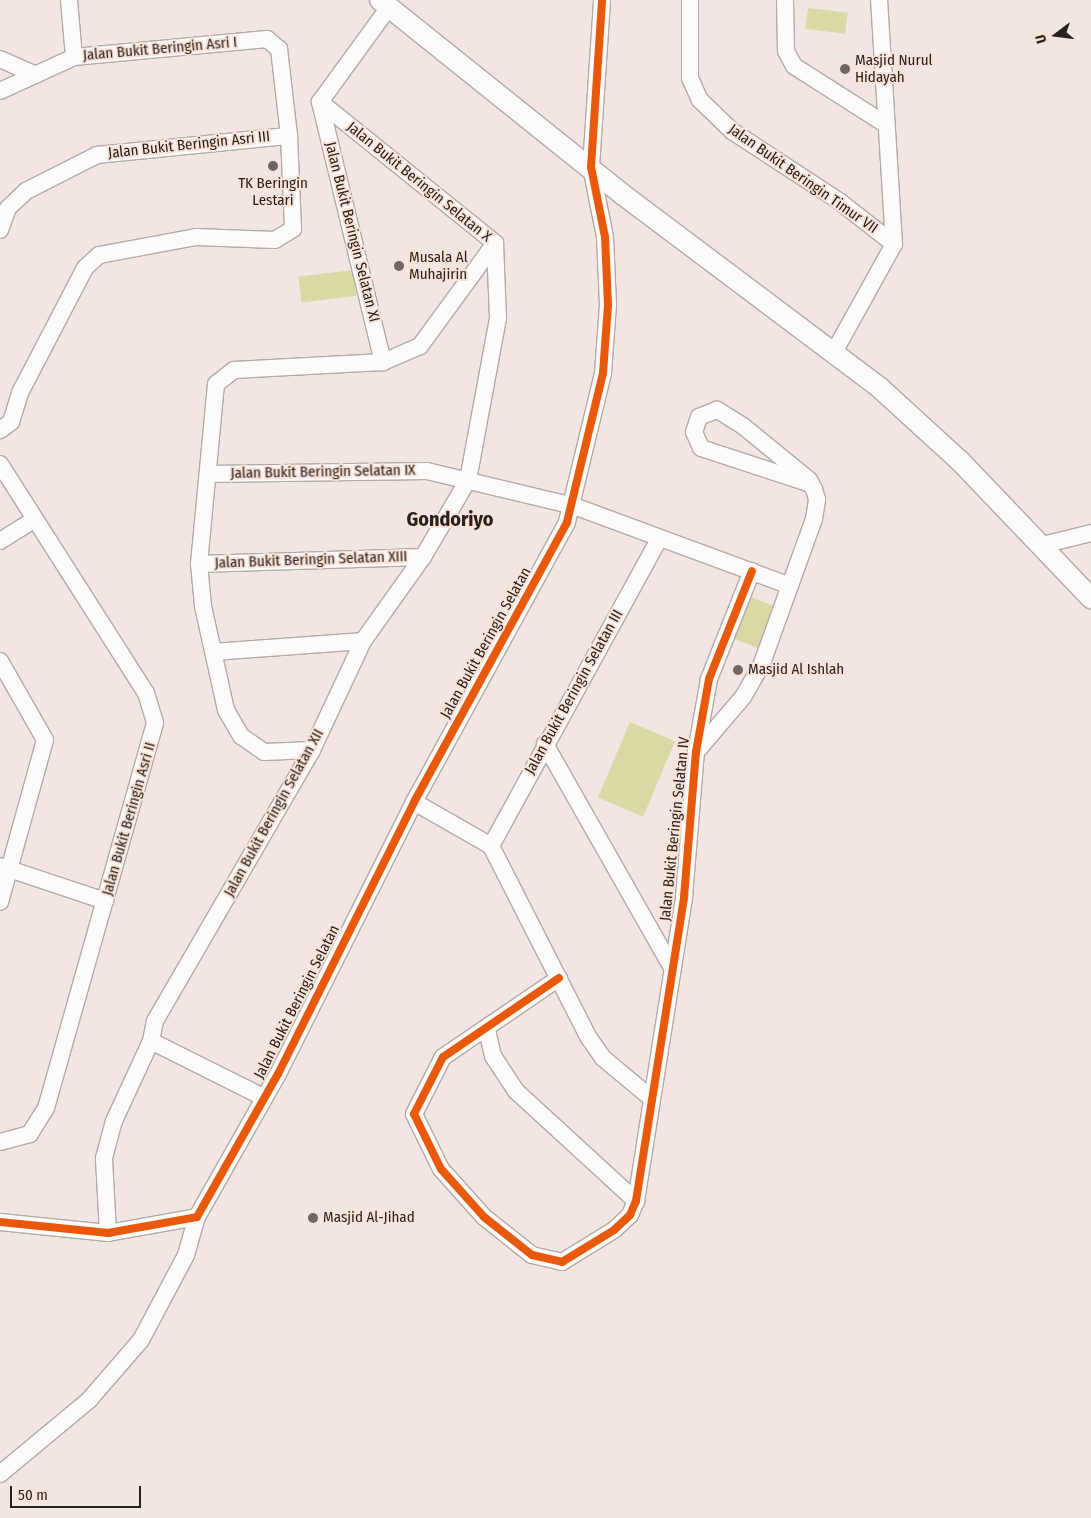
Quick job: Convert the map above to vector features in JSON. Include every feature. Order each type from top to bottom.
[{"type":"street","points":[[69,0],[74,57]]},
{"type":"street","name":"Jalan Bukit Beringin Selatan","points":[[0,1474],[89,1400],[141,1340],[186,1256],[197,1217],[263,1097],[414,802],[574,506],[603,372],[608,305],[605,237],[591,167],[602,0]]},
{"type":"street","name":"Jalan Bukit Beringin Timur VII","points":[[690,0],[690,78],[700,100],[732,131],[839,201],[894,244]]},
{"type":"street","points":[[785,0],[786,51],[794,66],[885,124]]},
{"type":"street","points":[[833,354],[894,244],[885,124],[879,0]]},
{"type":"street","points":[[320,102],[384,4],[591,167],[833,354],[880,388],[953,454],[1091,598]]},
{"type":"street","name":"Jalan Bukit Beringin Asri I","points":[[0,91],[74,57],[268,39]]},
{"type":"street","name":"Jalan Bukit Beringin Asri III","points":[[0,430],[11,422],[20,393],[85,268],[99,255],[196,237],[275,240],[293,228],[289,136],[279,49],[268,39]]},
{"type":"street","points":[[0,60],[36,75]]},
{"type":"street","name":"Jalan Bukit Beringin Selatan X","points":[[320,102],[495,243],[498,318],[468,480]]},
{"type":"street","name":"Jalan Bukit Beringin Selatan XI","points":[[320,102],[383,362]]},
{"type":"street","name":"Jalan Bukit Beringin Asri III","points":[[0,230],[8,208],[26,192],[97,155],[289,136]]},
{"type":"street","points":[[312,750],[264,752],[241,736],[226,710],[214,652],[200,564],[216,384],[234,370],[383,362],[420,346],[495,243]]},
{"type":"street","points":[[718,410],[811,484],[701,448],[695,437],[695,424],[704,413],[718,410]]},
{"type":"street","name":"Jalan Bukit Beringin Asri II","points":[[0,464],[155,712],[144,774],[105,901],[46,1108],[36,1129],[20,1138],[0,1142]]},
{"type":"street","name":"Jalan Bukit Beringin Selatan IX","points":[[208,474],[427,471],[574,506],[790,586]]},
{"type":"street","name":"Jalan Bukit Beringin Selatan XII","points":[[108,1233],[104,1158],[114,1120],[151,1041],[156,1021],[312,750],[363,641],[423,557],[468,480]]},
{"type":"street","name":"Jalan Bukit Beringin Selatan IV","points":[[696,752],[756,676],[814,519],[817,499],[811,484]]},
{"type":"street","points":[[0,541],[34,520]]},
{"type":"street","points":[[1042,545],[1091,533]]},
{"type":"street","name":"Jalan Bukit Beringin Selatan III","points":[[491,846],[545,744],[659,539]]},
{"type":"street","name":"Jalan Bukit Beringin Selatan XIII","points":[[200,564],[423,557]]},
{"type":"street","name":"Jalan Bukit Beringin Selatan IV","points":[[636,1201],[671,966],[684,897],[696,752],[713,662],[752,571]]},
{"type":"street","points":[[214,652],[363,641]]},
{"type":"street","points":[[0,661],[44,740],[5,867],[0,902]]},
{"type":"street","points":[[545,744],[671,966]]},
{"type":"street","points":[[414,802],[491,846],[559,978],[604,1058],[651,1098]]},
{"type":"street","points":[[5,867],[105,901]]},
{"type":"street","points":[[487,1030],[493,1056],[516,1091],[636,1201],[630,1215],[614,1230],[562,1262],[532,1254],[484,1217],[441,1169],[419,1131],[414,1114],[431,1074],[443,1057],[487,1030],[559,978]]},
{"type":"street","points":[[151,1041],[263,1097]]},
{"type":"street","points":[[0,1222],[108,1233],[197,1217]]},
{"type":"shaded area","points":[[808,8],[848,13],[845,34],[805,29]]},
{"type":"shaded area","points":[[353,270],[356,296],[302,303],[298,277]]},
{"type":"shaded area","points":[[751,597],[778,608],[761,650],[734,639]]},
{"type":"shaded area","points":[[630,722],[675,741],[643,817],[598,797]]},
{"type":"cycle path","points":[[0,1222],[108,1233],[197,1217],[278,1074],[414,802],[567,522],[603,373],[608,305],[605,237],[591,167],[602,0]]},
{"type":"cycle path","points":[[559,978],[443,1057],[414,1114],[441,1169],[484,1217],[532,1255],[562,1262],[614,1230],[630,1215],[636,1201],[684,897],[696,752],[709,679],[752,571]]},
{"type":"place","name":"Masjid Nurul Hidayah","points":[[845,69]]},
{"type":"place","name":"TK Beringin Lestari","points":[[273,166]]},
{"type":"place","name":"Musala Al Muhajirin","points":[[399,266]]},
{"type":"place","name":"Masjid Al Ishlah","points":[[738,670]]},
{"type":"place","name":"Masjid Al-Jihad","points":[[313,1218]]},
{"type":"district","name":"Gondoriyo","points":[[450,519]]}]
